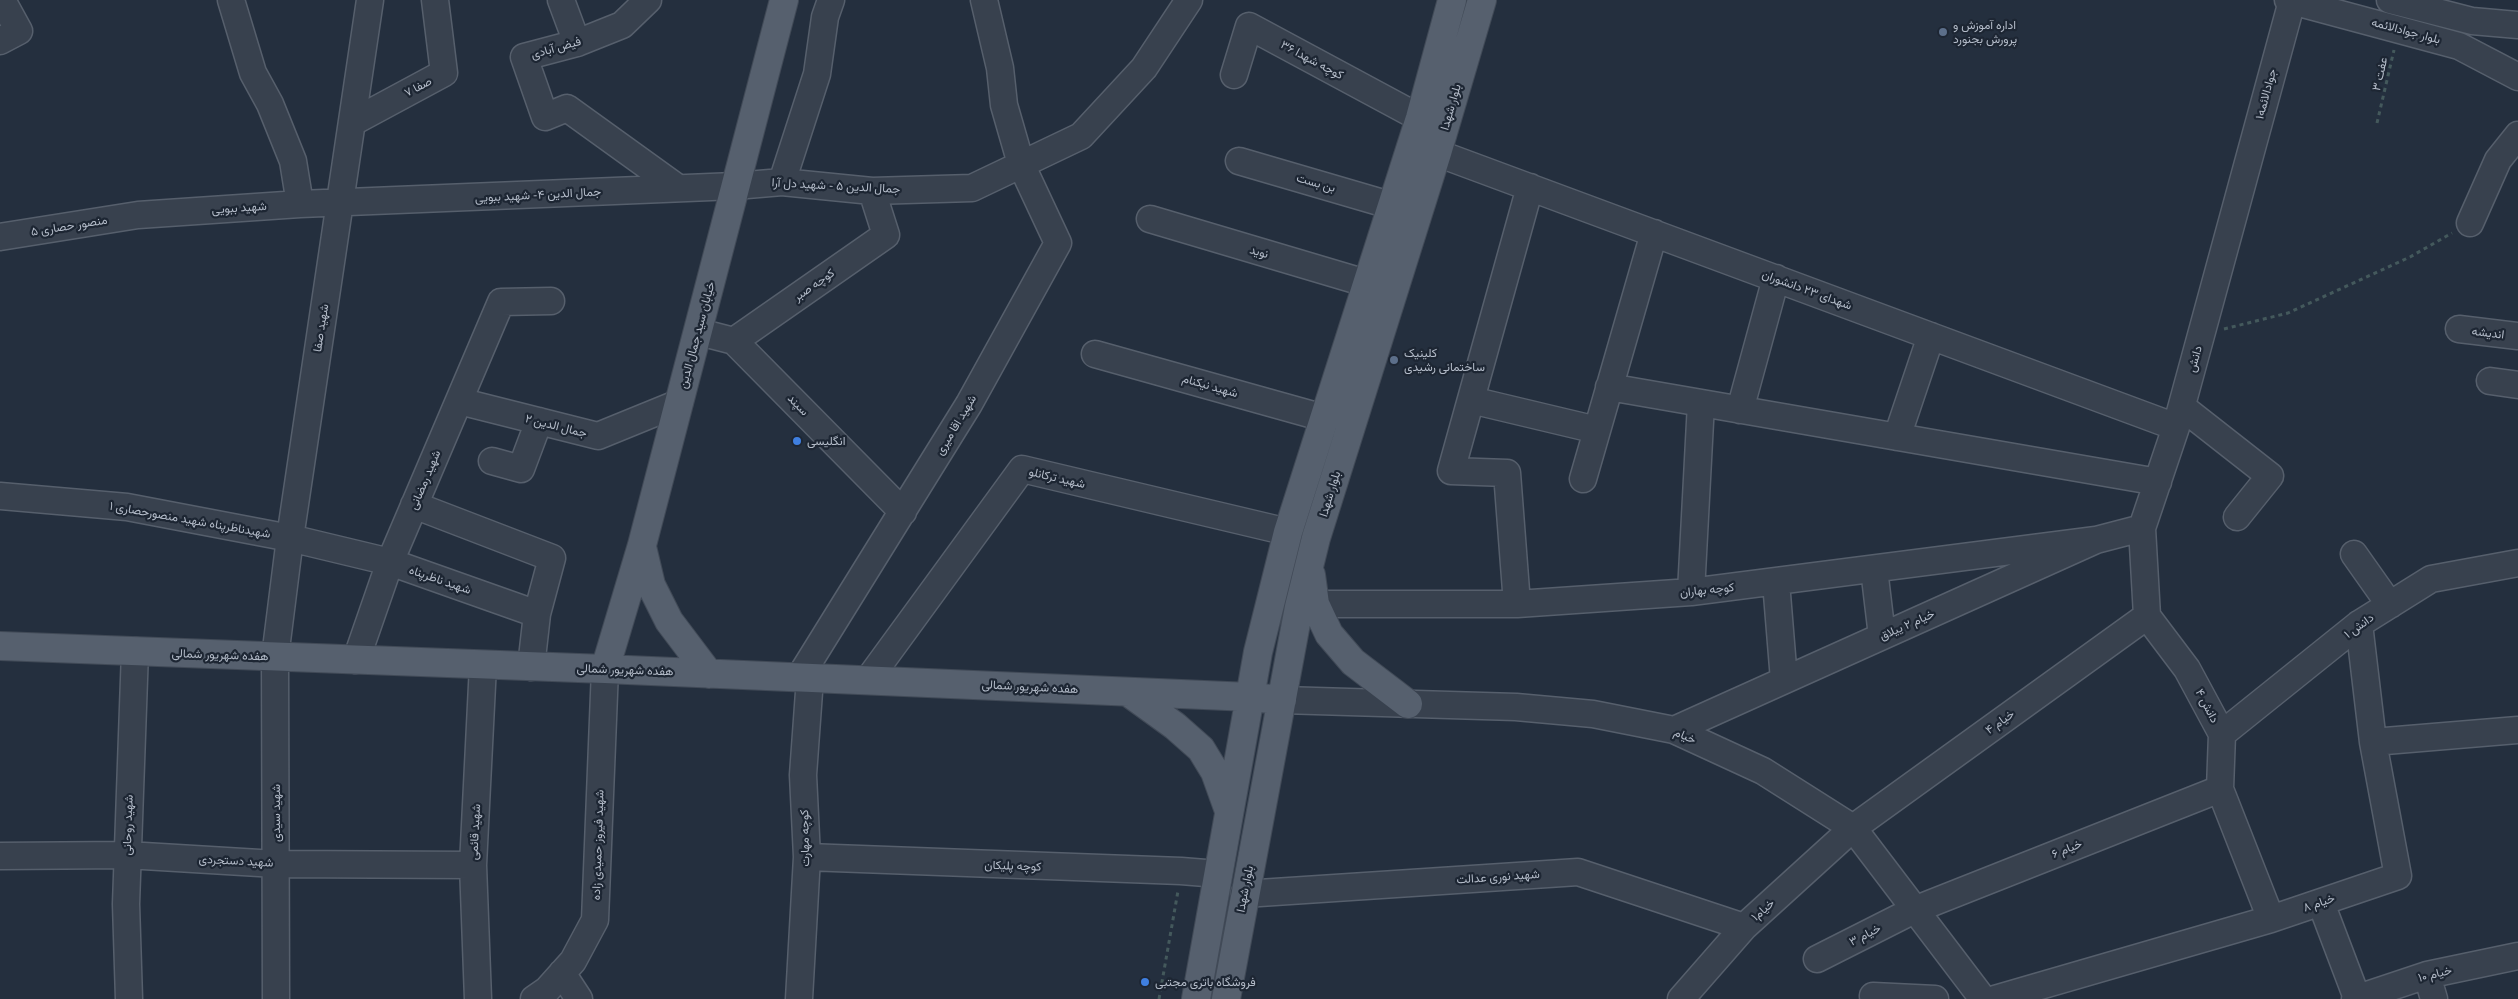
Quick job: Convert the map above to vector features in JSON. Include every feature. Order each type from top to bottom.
[{"type":"main road","name":"خیابان سید جمال الدین","points":[[605,668],[642,545],[784,0]]},
{"type":"main road","points":[[1196,999],[1258,652],[1288,532],[1393,206],[1420,118],[1452,0]]},
{"type":"main road","name":"بلوار شهدا","points":[[1226,999],[1244,894],[1282,700],[1309,597],[1310,564],[1437,153],[1482,0]]},
{"type":"main road","points":[[642,545],[651,585],[669,621],[709,674]]},
{"type":"main road","points":[[1276,579],[1282,588],[1287,591],[1309,597],[1329,634],[1352,662],[1408,704]]},
{"type":"main road","name":"هفده شهریور شمالی","points":[[0,646],[531,667],[605,668],[1250,696],[1282,700]]},
{"type":"main road","points":[[1128,692],[1175,726],[1201,749],[1215,772],[1229,813]]},
{"type":"main road","points":[[1235,779],[1241,776],[1254,776],[1266,786]]},
{"type":"street","points":[[0,41],[19,31],[2,0]]},
{"type":"street","points":[[231,0],[253,73],[270,104],[293,161],[300,204]]},
{"type":"street","name":"شهید صفا","points":[[275,657],[290,538],[370,0]]},
{"type":"street","name":"صفا ۷","points":[[353,122],[444,73],[435,0]]},
{"type":"street","points":[[561,0],[578,43]]},
{"type":"street","name":"فیض آبادی","points":[[648,0],[622,25],[578,43],[524,56],[545,117],[568,108],[678,188]]},
{"type":"street","points":[[782,182],[816,74],[825,17],[831,0]]},
{"type":"street","points":[[984,0],[1000,68],[1004,105],[1022,164]]},
{"type":"street","name":"جمال الدین ۵ - شهید دل آرا","points":[[735,186],[782,182],[872,191],[972,188],[1080,136],[1144,68],[1189,0]]},
{"type":"street","name":"بلوار جوادالائمه","points":[[2290,0],[2459,46],[2518,77]]},
{"type":"street","name":"جوادالائمه۱","points":[[2241,188],[2290,0]]},
{"type":"street","name":"بلوار جوادالائمه","points":[[2390,0],[2472,21],[2518,25]]},
{"type":"street","name":"کوچه شهدا ۳۶","points":[[1234,75],[1249,26],[1420,118]]},
{"type":"street","points":[[2470,222],[2498,160],[2518,135]]},
{"type":"street","name":"شهدای ۲۳ دانشوران","points":[[1437,153],[1931,336],[2179,417],[2270,476],[2237,517]]},
{"type":"street","name":"بن بست","points":[[1239,161],[1393,206]]},
{"type":"street","name":"شهید اقا میری","points":[[805,678],[969,404],[1058,243],[1022,164]]},
{"type":"street","name":"جمال الدین ۴- شهید ببویی","points":[[340,204],[735,186]]},
{"type":"street","points":[[1517,604],[1507,473],[1451,471],[1530,187]]},
{"type":"street","name":"دانش","points":[[2142,528],[2179,417],[2241,188]]},
{"type":"street","name":"کوچه صبر","points":[[734,341],[886,235],[872,191]]},
{"type":"street","name":"شهید ببویی","points":[[138,215],[300,204],[340,204]]},
{"type":"street","name":"منصور حصاری ۵","points":[[0,237],[138,215]]},
{"type":"street","name":"نوید","points":[[1150,219],[1368,284]]},
{"type":"street","points":[[1583,478],[1654,233]]},
{"type":"street","points":[[1740,410],[1776,278]]},
{"type":"street","name":"شهید رمضانی","points":[[356,660],[390,562],[501,302],[551,301]]},
{"type":"street","name":"اندیشه","points":[[2459,329],[2518,336]]},
{"type":"street","points":[[699,332],[734,341]]},
{"type":"street","points":[[1897,437],[1931,336]]},
{"type":"street","name":"سپند","points":[[734,341],[903,512]]},
{"type":"street","name":"شهید نیکنام","points":[[1095,354],[1324,418]]},
{"type":"street","points":[[2490,382],[2518,385]]},
{"type":"street","points":[[1609,387],[2158,482]]},
{"type":"street","points":[[1471,400],[1597,430]]},
{"type":"street","name":"جمال الدین ۲","points":[[459,401],[598,436],[679,403]]},
{"type":"street","points":[[1691,592],[1701,403]]},
{"type":"street","points":[[492,461],[522,470],[539,421]]},
{"type":"street","name":"شهید ترکانلو","points":[[868,680],[1022,469],[1288,532]]},
{"type":"street","name":"شهیدناظرپناه شهید منصورحصاری ۱","points":[[0,496],[127,508],[290,538]]},
{"type":"street","points":[[414,505],[552,558],[537,614],[531,667]]},
{"type":"street","points":[[2142,528],[2147,616]]},
{"type":"street","name":"خیام ۲ ییلاق","points":[[1674,730],[2096,540],[2142,528]]},
{"type":"street","name":"شهید ناظرپناه","points":[[290,538],[390,562],[537,614]]},
{"type":"street","name":"کوچه بهاران","points":[[1309,597],[1517,604],[1691,592],[2096,540]]},
{"type":"street","points":[[2354,554],[2390,605]]},
{"type":"street","name":"دانش ۱","points":[[2222,734],[2359,624],[2431,579],[2518,563]]},
{"type":"street","points":[[1874,569],[1882,636]]},
{"type":"street","points":[[1776,582],[1784,680]]},
{"type":"street","name":"دانش ۴","points":[[2147,616],[2187,669],[2222,734],[2220,789],[2271,919]]},
{"type":"street","name":"خیام ۴","points":[[1853,828],[2147,616]]},
{"type":"street","name":"خیام ۸","points":[[1995,999],[2271,919],[2398,876],[2373,742],[2359,624]]},
{"type":"street","name":"شهید روحانی","points":[[129,999],[126,904],[134,651]]},
{"type":"street","name":"شهید سیدی","points":[[275,657],[276,999]]},
{"type":"street","name":"شهید قائمی","points":[[478,999],[473,864],[483,665]]},
{"type":"street","name":"شهید فیروز حمیدی زاده","points":[[534,999],[547,990],[573,961],[596,920],[605,668]]},
{"type":"street","name":"کوچه مهارت","points":[[799,999],[807,857],[803,774],[805,678]]},
{"type":"street","name":"خیام","points":[[1282,700],[1516,707],[1593,714],[1674,730],[1763,770],[1853,828],[1983,999]]},
{"type":"street","points":[[2373,742],[2518,730]]},
{"type":"street","name":"خیام ۶","points":[[1914,910],[2220,789]]},
{"type":"street","name":"خیام۱","points":[[1681,999],[1744,926],[1853,828]]},
{"type":"street","name":"شهید دستجردی","points":[[0,856],[127,855],[276,864],[473,864]]},
{"type":"street","name":"کوچه پلیکان","points":[[807,857],[1218,874]]},
{"type":"street","name":"شهید نوری عدالت","points":[[1244,894],[1578,872],[1744,926]]},
{"type":"street","points":[[2321,903],[2356,999]]},
{"type":"street","name":"خیام ۳","points":[[1817,959],[1914,910]]},
{"type":"street","name":"خیام ۱۰","points":[[2356,999],[2430,987],[2518,956]]},
{"type":"street","points":[[562,973],[579,999]]},
{"type":"street","points":[[1873,996],[1935,999]]},
{"type":"path","name":"عفت ۳","points":[[2377,123],[2399,30]]},
{"type":"path","points":[[2202,334],[2288,314],[2410,258],[2470,222]]},
{"type":"path","points":[[1159,999],[1181,871]]},
{"type":"place","name":"اداره آموزش و پرورش بجنورد","points":[[1943,32]]},
{"type":"place","name":"کلینیک ساختمانی رشیدی","points":[[1394,360]]},
{"type":"place","name":"انگلیسی","points":[[797,441]]},
{"type":"place","name":"فروشگاه باتری مجتبی","points":[[1145,982]]}]
